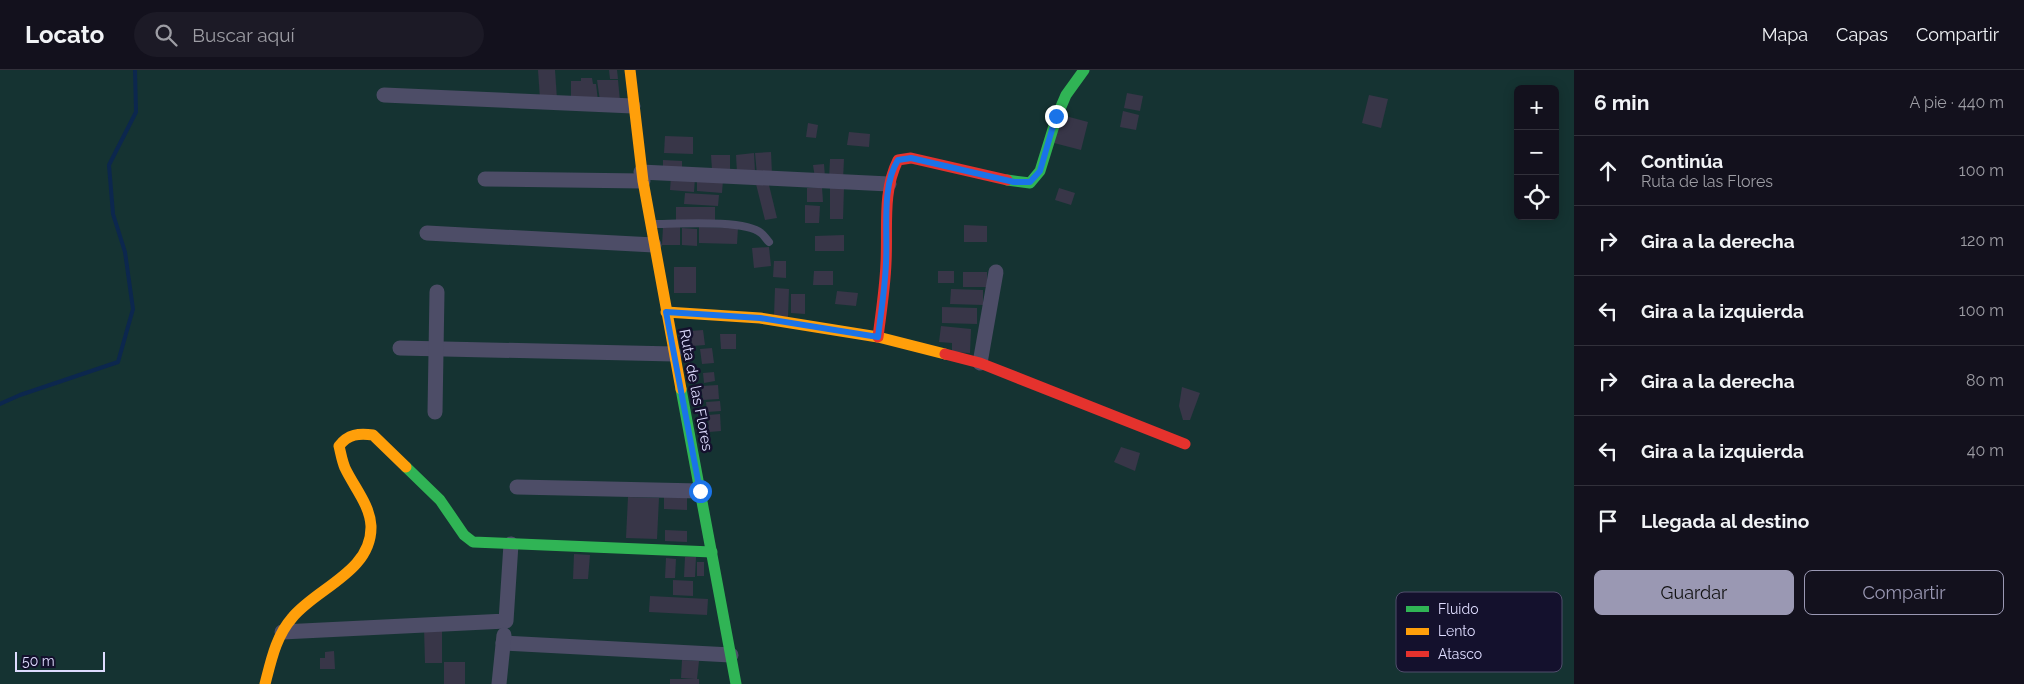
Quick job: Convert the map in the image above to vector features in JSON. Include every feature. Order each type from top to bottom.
[{"type":"street","name":"Ruta de las Flores","points":[[630,70],[632,106],[650,224],[736,684]]},
{"type":"street","points":[[878,337],[886,262],[889,184],[891,171],[898,160],[911,158],[1014,182],[1030,182],[1040,171],[1056,116],[1066,95],[1084,70]]},
{"type":"street","points":[[384,95],[632,106]]},
{"type":"street","points":[[485,178],[642,176],[889,184]]},
{"type":"street","points":[[427,233],[654,245]]},
{"type":"street","points":[[980,363],[996,272]]},
{"type":"street","points":[[434,412],[436,292]]},
{"type":"street","points":[[666,312],[760,318],[878,337],[980,363],[1185,444]]},
{"type":"street","points":[[400,348],[674,354]]},
{"type":"street","points":[[265,684],[273,654],[282,632],[292,617],[306,602],[347,573],[366,553],[371,526],[367,508],[342,461],[339,446],[345,437],[360,432],[373,435],[440,500],[464,535],[473,542],[712,552]]},
{"type":"street","points":[[517,487],[700,491]]},
{"type":"street","points":[[499,684],[506,621],[511,544]]},
{"type":"street","points":[[282,632],[506,621]]},
{"type":"street","points":[[503,643],[731,655]]},
{"type":"lane","points":[[650,224],[717,223],[743,226],[760,232],[769,242]]},
{"type":"green space","points":[[0,70],[1574,70],[1574,684],[0,684]]},
{"type":"building","points":[[538,70],[555,70],[557,99],[540,99]]},
{"type":"building","points":[[609,70],[617,70],[618,79],[610,79]]},
{"type":"building","points":[[581,78],[592,78],[593,84],[596,84],[598,101],[571,101],[571,81],[581,81]]},
{"type":"building","points":[[597,80],[618,80],[620,101],[600,101]]},
{"type":"building","points":[[1127,93],[1143,96],[1140,111],[1124,108]]},
{"type":"building","points":[[1369,95],[1388,99],[1381,128],[1362,123]]},
{"type":"building","points":[[1123,111],[1139,115],[1136,130],[1120,127]]},
{"type":"building","points":[[1062,115],[1088,122],[1081,150],[1054,143]]},
{"type":"building","points":[[808,123],[818,125],[816,138],[806,137]]},
{"type":"building","points":[[849,132],[870,134],[869,147],[847,145]]},
{"type":"building","points":[[665,136],[693,137],[693,154],[664,153]]},
{"type":"building","points":[[771,152],[772,174],[757,175],[755,153]]},
{"type":"building","points":[[754,153],[755,171],[737,173],[736,155]]},
{"type":"building","points":[[711,155],[730,155],[730,170],[712,170]]},
{"type":"building","points":[[830,159],[844,159],[843,180],[829,179]]},
{"type":"building","points":[[663,160],[682,161],[682,172],[663,171]]},
{"type":"building","points":[[824,164],[825,177],[815,178],[813,165]]},
{"type":"building","points":[[671,176],[695,178],[694,192],[670,190]]},
{"type":"building","points":[[697,178],[723,180],[722,193],[697,191]]},
{"type":"building","points":[[768,181],[777,218],[765,220],[756,184]]},
{"type":"building","points":[[822,187],[823,202],[807,202],[807,188]]},
{"type":"building","points":[[830,187],[844,187],[843,219],[830,219]]},
{"type":"building","points":[[1059,188],[1075,193],[1071,205],[1055,200]]},
{"type":"building","points":[[685,193],[719,195],[718,206],[684,204]]},
{"type":"building","points":[[805,205],[820,206],[819,223],[805,223]]},
{"type":"building","points":[[676,207],[715,207],[715,222],[676,222]]},
{"type":"building","points":[[964,225],[987,226],[987,242],[964,242]]},
{"type":"building","points":[[663,227],[680,227],[680,245],[662,245]]},
{"type":"building","points":[[699,227],[738,228],[737,244],[699,243]]},
{"type":"building","points":[[682,228],[697,229],[697,246],[682,245]]},
{"type":"building","points":[[844,235],[844,251],[815,251],[815,236]]},
{"type":"building","points":[[769,247],[771,266],[754,268],[752,248]]},
{"type":"building","points":[[774,261],[786,261],[786,278],[773,277]]},
{"type":"building","points":[[674,267],[696,267],[696,293],[674,293]]},
{"type":"building","points":[[814,271],[833,271],[833,285],[813,285]]},
{"type":"building","points":[[938,271],[954,271],[954,283],[938,283]]},
{"type":"building","points":[[963,272],[987,272],[987,287],[963,287]]},
{"type":"building","points":[[775,288],[789,289],[788,317],[774,316]]},
{"type":"building","points":[[951,289],[983,290],[983,305],[950,304]]},
{"type":"building","points":[[837,291],[858,293],[856,306],[835,304]]},
{"type":"building","points":[[791,294],[805,294],[805,314],[791,313]]},
{"type":"building","points":[[942,307],[977,308],[977,324],[942,323]]},
{"type":"building","points":[[941,326],[971,329],[970,353],[952,352],[952,343],[939,342]]},
{"type":"building","points":[[703,330],[705,345],[692,346],[690,331]]},
{"type":"building","points":[[720,334],[736,334],[736,349],[721,349]]},
{"type":"building","points":[[712,348],[714,363],[702,364],[700,349]]},
{"type":"building","points":[[714,372],[715,381],[704,383],[703,373]]},
{"type":"building","points":[[718,385],[719,399],[703,400],[701,386]]},
{"type":"building","points":[[1182,387],[1200,393],[1190,420],[1183,420],[1179,406]]},
{"type":"building","points":[[720,401],[721,411],[707,412],[706,402]]},
{"type":"building","points":[[720,414],[721,431],[709,432],[708,415]]},
{"type":"building","points":[[1121,447],[1140,453],[1135,471],[1114,462]]},
{"type":"building","points":[[628,497],[659,498],[657,539],[626,538]]},
{"type":"building","points":[[664,497],[687,498],[687,510],[664,509]]},
{"type":"building","points":[[665,530],[687,531],[687,542],[665,541]]},
{"type":"building","points":[[574,554],[590,555],[588,579],[573,579]]},
{"type":"building","points":[[685,557],[696,557],[695,577],[684,577]]},
{"type":"building","points":[[666,558],[676,559],[675,578],[665,578]]},
{"type":"building","points":[[697,562],[704,562],[704,576],[697,576]]},
{"type":"building","points":[[673,580],[693,581],[693,596],[673,595]]},
{"type":"building","points":[[650,596],[708,599],[707,615],[649,612]]},
{"type":"building","points":[[424,628],[442,628],[442,663],[425,663]]},
{"type":"building","points":[[334,651],[335,669],[320,669],[320,658],[325,658],[325,652]]},
{"type":"building","points":[[682,660],[699,661],[697,679],[699,679],[699,684],[670,684],[670,679],[695,679],[681,678]]},
{"type":"building","points":[[444,662],[465,662],[465,684],[444,684]]},
{"type":"waterway","points":[[0,404],[20,395],[118,362],[133,309],[125,252],[113,214],[109,165],[136,112],[135,70]]},
{"type":"traffic: fast","points":[[1007,180],[1030,183],[1040,171],[1057,116],[1066,95],[1084,70]]},
{"type":"traffic: fast","points":[[681,389],[736,684]]},
{"type":"traffic: fast","points":[[406,467],[440,500],[464,535],[473,542],[712,552]]},
{"type":"traffic: slow","points":[[630,70],[643,181],[681,389]]},
{"type":"traffic: slow","points":[[666,312],[760,318],[878,337],[945,354]]},
{"type":"traffic: slow","points":[[265,684],[275,649],[286,625],[302,607],[353,567],[362,556],[369,542],[371,526],[368,511],[345,468],[339,446],[346,439],[354,435],[373,435],[406,467]]},
{"type":"traffic: jam","points":[[878,337],[883,300],[888,197],[893,172],[898,160],[911,158],[1007,180]]},
{"type":"traffic: jam","points":[[945,354],[980,363],[1185,444]]},
{"type":"route","points":[[700,491],[666,312],[760,318],[878,337],[886,262],[889,184],[891,171],[898,160],[911,158],[1014,182],[1030,182],[1040,171],[1056,116]]}]
